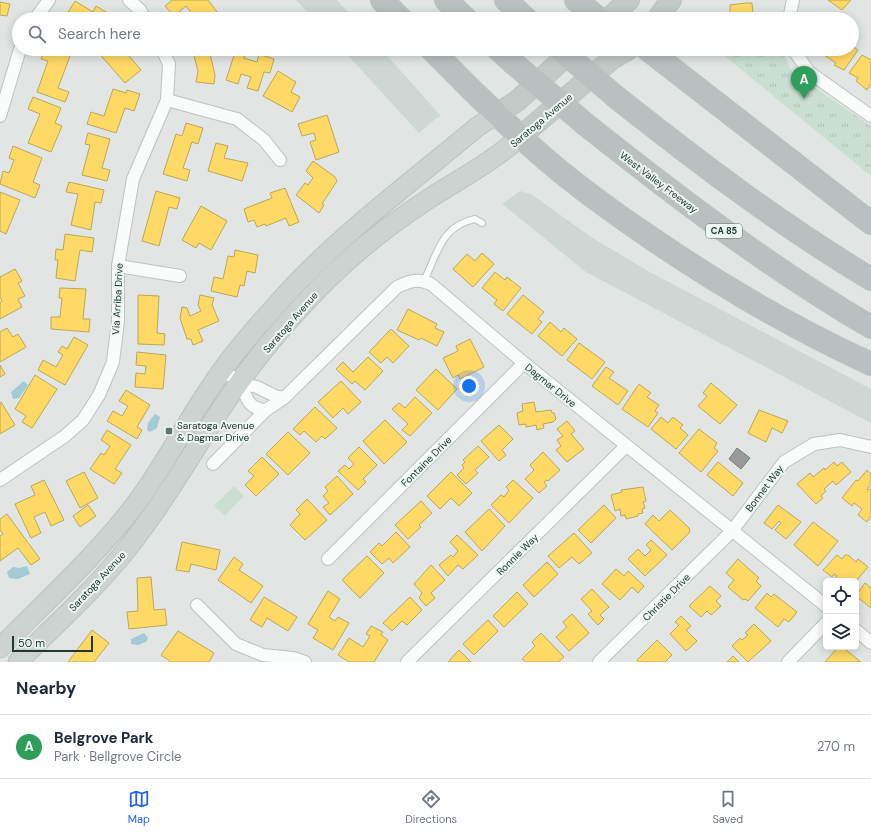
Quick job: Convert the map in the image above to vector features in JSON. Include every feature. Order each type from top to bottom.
[{"type":"highway","points":[[382,0],[394,12]]},
{"type":"highway","points":[[446,0],[459,12]]},
{"type":"highway","points":[[506,0],[519,12]]},
{"type":"highway","points":[[576,0],[591,12]]},
{"type":"highway","points":[[615,12],[628,0]]},
{"type":"highway","points":[[662,12],[671,0]]},
{"type":"highway","points":[[437,56],[483,102],[536,150],[598,200],[710,278],[779,318],[871,364]]},
{"type":"highway","name":"West Valley Freeway","points":[[505,56],[585,124],[748,248],[794,279],[871,327]]},
{"type":"highway","name":"Saratoga Avenue","points":[[497,114],[517,101],[566,56]]},
{"type":"highway","points":[[568,56],[616,97],[709,170],[795,231],[871,279]]},
{"type":"highway","name":"Saratoga Avenue","points":[[522,136],[618,56]]},
{"type":"highway","points":[[656,56],[871,222]]},
{"type":"main road","name":"Saratoga Avenue","points":[[0,647],[80,568],[117,528],[136,503],[210,387],[272,309],[325,254],[477,127],[497,114]]},
{"type":"main road","name":"Saratoga Avenue","points":[[18,662],[123,555],[156,510],[239,383],[298,311],[346,263],[411,211],[469,175],[522,136]]},
{"type":"street","points":[[40,12],[49,0]]},
{"type":"street","points":[[128,0],[141,12]]},
{"type":"street","points":[[790,12],[793,0]]},
{"type":"street","points":[[0,116],[18,56]]},
{"type":"street","points":[[165,56],[168,64],[167,100],[237,119],[264,140],[280,160]]},
{"type":"street","points":[[798,56],[809,72],[871,116]]},
{"type":"street","name":"Via Arriba Drive","points":[[0,480],[65,436],[83,420],[99,395],[113,362],[118,321],[118,266],[132,179],[167,100]]},
{"type":"street","points":[[118,266],[180,276]]},
{"type":"street","points":[[214,464],[266,410],[284,398],[397,287],[414,279],[424,281]]},
{"type":"street","name":"Dagmar Drive","points":[[424,281],[431,284],[524,363],[823,604]]},
{"type":"street","name":"Fontaine Drive","points":[[328,558],[524,363]]},
{"type":"street","points":[[223,370],[239,383],[247,400],[253,407],[266,410]]},
{"type":"street","points":[[239,383],[257,387],[275,396],[284,398]]},
{"type":"street","name":"Bonnet Way","points":[[732,531],[784,462],[814,444],[840,440],[871,447]]},
{"type":"street","name":"Ronnie Way","points":[[408,662],[626,446]]},
{"type":"street","name":"Christie Drive","points":[[599,662],[732,531]]},
{"type":"street","points":[[197,605],[236,644],[263,655],[293,658],[304,662]]},
{"type":"street","points":[[788,662],[823,626]]},
{"type":"street","points":[[859,632],[871,642]]},
{"type":"street","points":[[0,647],[15,662]]},
{"type":"lane","points":[[424,281],[448,231],[463,221],[475,219],[482,223]]},
{"type":"shaded area","points":[[296,0],[337,0],[348,12],[307,12]]},
{"type":"shaded area","points":[[348,56],[387,56],[441,116],[419,133]]},
{"type":"shaded area","points":[[520,191],[531,194],[591,237],[648,271],[871,389],[871,423],[586,272],[502,204]]},
{"type":"green space","points":[[725,56],[784,56],[792,72],[871,126],[871,176]]},
{"type":"green space","points":[[234,486],[244,496],[225,516],[214,506]]},
{"type":"water","points":[[24,381],[28,385],[19,398],[13,399],[11,392]]},
{"type":"water","points":[[155,414],[160,417],[157,428],[150,432],[147,430],[148,423]]},
{"type":"water","points":[[27,566],[30,574],[18,579],[9,578],[7,572],[13,567],[19,568]]},
{"type":"water","points":[[144,633],[148,638],[146,642],[138,645],[131,644],[131,639]]},
{"type":"building: Homes","points":[[172,0],[208,0],[217,12],[191,12],[186,6],[179,12],[170,12],[165,6]]},
{"type":"building: Homes","points":[[828,0],[851,0],[842,10]]},
{"type":"building: Homes","points":[[75,1],[93,12],[68,12]]},
{"type":"building: Homes","points":[[0,2],[10,4],[7,16],[0,15]]},
{"type":"building: Homes","points":[[752,3],[753,12],[730,12],[730,5]]},
{"type":"building: Homes","points":[[96,6],[106,12],[93,12]]},
{"type":"building: Homes","points":[[862,55],[871,60],[871,84],[867,90],[856,81],[858,78],[849,73]]},
{"type":"building: Homes","points":[[42,56],[70,56],[58,88],[69,92],[65,102],[37,92],[48,61],[41,59]]},
{"type":"building: Homes","points":[[101,56],[129,56],[141,70],[125,83]]},
{"type":"building: Homes","points":[[194,56],[211,56],[215,75],[214,84],[196,82],[198,71]]},
{"type":"building: Homes","points":[[234,56],[245,56],[244,58],[257,62],[258,56],[265,56],[274,59],[270,73],[264,72],[258,91],[247,88],[251,77],[241,74],[238,84],[226,80]]},
{"type":"building: Homes","points":[[826,56],[854,56],[844,70],[834,65],[836,63]]},
{"type":"building: Homes","points":[[278,71],[296,82],[291,92],[300,97],[292,112],[263,96]]},
{"type":"building: Homes","points":[[113,89],[126,93],[127,90],[140,94],[134,111],[125,108],[116,133],[87,124],[91,112],[104,116]]},
{"type":"building: Homes","points":[[33,97],[61,108],[55,123],[62,126],[51,152],[28,143],[40,114],[28,109]]},
{"type":"building: Homes","points":[[327,115],[339,152],[316,160],[310,142],[316,140],[314,133],[302,136],[298,124]]},
{"type":"building: Homes","points":[[186,123],[203,128],[198,144],[192,142],[183,168],[190,170],[187,181],[163,174],[176,134],[182,136]]},
{"type":"building: Homes","points":[[88,133],[110,139],[102,168],[110,170],[107,181],[82,175],[90,145],[85,144]]},
{"type":"building: Homes","points":[[216,143],[228,146],[224,158],[248,163],[242,181],[208,171]]},
{"type":"building: Homes","points":[[13,146],[42,158],[33,182],[40,185],[35,198],[0,184],[3,171],[9,173],[14,160],[9,158]]},
{"type":"building: Homes","points":[[313,161],[335,177],[337,181],[322,204],[324,205],[319,213],[296,195],[305,183],[308,185],[313,178],[306,171]]},
{"type":"building: Homes","points":[[69,182],[104,190],[101,203],[95,202],[91,230],[71,225],[78,194],[66,192]]},
{"type":"building: Homes","points":[[285,188],[299,222],[289,226],[286,218],[266,226],[265,224],[257,227],[254,220],[248,222],[244,209],[272,198],[270,193]]},
{"type":"building: Homes","points":[[156,191],[180,198],[177,209],[169,207],[159,246],[142,241]]},
{"type":"building: Homes","points":[[0,192],[20,200],[6,234],[0,231]]},
{"type":"building: Homes","points":[[201,206],[227,221],[211,250],[199,243],[196,248],[182,240]]},
{"type":"building: Homes","points":[[65,234],[94,238],[92,252],[80,250],[75,281],[56,278],[58,260],[55,260],[56,249],[63,250]]},
{"type":"building: Homes","points":[[235,250],[258,255],[255,273],[247,271],[244,286],[240,285],[237,297],[211,291],[214,277],[223,279],[228,256],[234,257]]},
{"type":"building: Homes","points":[[482,253],[494,264],[473,287],[453,269],[467,254],[475,261]]},
{"type":"building: Homes","points":[[15,269],[22,281],[18,283],[25,296],[18,299],[22,307],[0,319],[0,303],[2,301],[0,297],[0,277]]},
{"type":"building: Homes","points":[[495,272],[505,280],[507,277],[521,288],[503,311],[494,304],[497,300],[482,288]]},
{"type":"building: Homes","points":[[60,288],[86,289],[83,319],[90,319],[89,332],[51,329],[51,317],[60,317],[62,298],[59,298]]},
{"type":"building: Homes","points":[[138,295],[159,296],[157,333],[165,334],[164,345],[138,344]]},
{"type":"building: Homes","points":[[200,295],[214,298],[212,305],[219,321],[198,330],[203,341],[193,345],[191,339],[187,339],[180,318],[182,307],[187,308],[190,316],[201,311],[198,305]]},
{"type":"building: Homes","points":[[523,295],[544,312],[538,319],[542,322],[532,334],[507,314]]},
{"type":"building: Homes","points":[[408,309],[437,324],[435,328],[444,332],[437,346],[421,338],[419,340],[397,330]]},
{"type":"building: Homes","points":[[550,322],[561,332],[564,328],[577,339],[562,356],[538,336]]},
{"type":"building: Homes","points":[[7,328],[13,337],[18,334],[26,347],[0,362],[0,332]]},
{"type":"building: Homes","points":[[391,329],[409,346],[393,363],[387,357],[381,363],[369,352]]},
{"type":"building: Homes","points":[[74,337],[88,345],[65,385],[38,370],[43,360],[56,367],[63,355],[58,352],[62,346],[67,349]]},
{"type":"building: Homes","points":[[470,339],[484,367],[460,379],[458,375],[453,378],[443,358],[458,351],[456,346]]},
{"type":"building: Homes","points":[[579,343],[605,362],[592,379],[567,360]]},
{"type":"building: Homes","points":[[137,352],[166,355],[163,389],[135,387],[136,373],[145,374],[146,366],[136,365]]},
{"type":"building: Homes","points":[[368,357],[383,371],[365,390],[355,381],[352,384],[336,369],[343,362],[353,372]]},
{"type":"building: Homes","points":[[0,365],[5,374],[0,377]]},
{"type":"building: Homes","points":[[606,367],[614,372],[609,378],[628,391],[618,405],[592,386]]},
{"type":"building: Homes","points":[[436,369],[457,389],[438,410],[416,390]]},
{"type":"building: Homes","points":[[35,375],[57,389],[32,428],[22,422],[26,416],[15,409]]},
{"type":"building: Homes","points":[[341,381],[361,402],[348,414],[343,408],[333,418],[318,402]]},
{"type":"building: Homes","points":[[711,383],[737,405],[720,424],[698,406],[707,396],[703,393]]},
{"type":"building: Homes","points":[[639,384],[651,393],[647,397],[659,405],[655,411],[658,413],[648,427],[622,409]]},
{"type":"building: Homes","points":[[126,390],[150,405],[137,427],[142,430],[137,439],[107,421],[113,411],[122,416],[128,406],[119,401]]},
{"type":"building: Homes","points":[[415,397],[432,413],[410,436],[402,430],[408,424],[392,409],[399,403],[405,408]]},
{"type":"building: Homes","points":[[1,402],[15,425],[0,434],[0,403]]},
{"type":"building: Homes","points":[[534,402],[536,412],[551,410],[556,419],[553,422],[543,424],[544,428],[537,430],[536,425],[526,427],[526,424],[519,425],[517,413],[523,411],[522,404]]},
{"type":"building: Homes","points":[[315,407],[337,428],[325,439],[322,436],[316,442],[304,431],[300,435],[293,429]]},
{"type":"building: Homes","points":[[759,410],[788,421],[782,433],[772,428],[766,442],[748,433]]},
{"type":"building: Homes","points":[[661,417],[668,423],[673,417],[683,425],[680,428],[688,435],[676,449],[651,429]]},
{"type":"building: Homes","points":[[385,420],[407,442],[384,464],[363,441]]},
{"type":"building: Homes","points":[[567,421],[575,431],[571,434],[584,449],[567,462],[556,450],[561,446],[557,440],[563,436],[557,429]]},
{"type":"building: Homes","points":[[499,425],[513,439],[502,450],[506,455],[499,461],[481,441]]},
{"type":"building: Homes","points":[[699,429],[717,443],[714,448],[718,451],[701,472],[679,453]]},
{"type":"building: Homes","points":[[107,430],[131,445],[115,469],[122,473],[114,484],[90,469],[101,453],[104,455],[110,446],[101,440]]},
{"type":"building: Homes","points":[[288,432],[310,453],[288,475],[266,454]]},
{"type":"building: Homes","points":[[478,446],[489,457],[475,470],[478,473],[466,484],[457,475],[464,468],[462,465],[465,462],[463,460]]},
{"type":"building: Homes","points":[[359,447],[377,465],[363,479],[366,482],[358,490],[338,471],[345,465],[349,469],[354,464],[348,458]]},
{"type":"building: Homes","points":[[543,452],[560,470],[548,481],[547,480],[544,482],[547,486],[539,493],[525,479],[534,470],[530,465]]},
{"type":"building: Homes","points":[[262,457],[279,474],[256,496],[245,485],[254,476],[248,471]]},
{"type":"building: Homes","points":[[718,462],[743,483],[733,496],[707,475]]},
{"type":"building: Homes","points":[[834,462],[837,466],[842,462],[851,472],[836,485],[833,481],[824,489],[826,491],[821,496],[823,498],[816,504],[797,484],[810,473],[813,477],[824,468],[825,470]]},
{"type":"building: Homes","points":[[867,470],[871,474],[871,484],[867,489],[871,490],[871,516],[867,522],[858,515],[862,509],[854,503],[852,506],[842,498],[856,480],[858,481]]},
{"type":"building: Homes","points":[[84,472],[98,498],[80,508],[66,481]]},
{"type":"building: Homes","points":[[451,472],[472,493],[459,506],[451,498],[440,509],[427,496]]},
{"type":"building: Homes","points":[[337,476],[353,494],[330,515],[323,507],[329,503],[323,496],[328,491],[325,487]]},
{"type":"building: Homes","points":[[44,480],[64,520],[51,526],[45,512],[34,517],[41,533],[31,538],[15,504],[35,495],[31,486]]},
{"type":"building: Homes","points":[[513,480],[533,498],[509,523],[491,505],[501,495],[504,497],[509,490],[506,487]]},
{"type":"building: Homes","points":[[643,487],[646,501],[643,502],[645,508],[642,509],[643,513],[626,519],[625,515],[621,516],[620,509],[615,511],[611,495],[622,492],[621,490]]},
{"type":"building: Homes","points":[[307,499],[327,520],[305,540],[290,525],[300,514],[296,510]]},
{"type":"building: Homes","points":[[421,501],[432,513],[419,525],[421,527],[408,539],[395,525]]},
{"type":"building: Homes","points":[[88,505],[96,516],[80,527],[73,516]]},
{"type":"building: Homes","points":[[604,505],[616,518],[591,543],[578,530]]},
{"type":"building: Homes","points":[[778,505],[801,522],[786,539],[775,530],[781,523],[779,521],[772,529],[764,523]]},
{"type":"building: Homes","points":[[489,509],[505,526],[482,551],[465,532]]},
{"type":"building: Homes","points":[[670,510],[689,528],[690,532],[672,550],[645,524],[653,515],[659,521]]},
{"type":"building: Homes","points":[[7,514],[40,559],[31,565],[18,548],[0,561],[0,536],[3,534],[0,530],[0,519]]},
{"type":"building: Homes","points":[[813,522],[838,541],[818,566],[794,545]]},
{"type":"building: Homes","points":[[396,532],[410,547],[393,563],[389,558],[382,564],[370,552],[379,543],[382,546]]},
{"type":"building: Homes","points":[[574,533],[592,553],[579,564],[572,557],[559,568],[548,556]]},
{"type":"building: Homes","points":[[457,535],[478,555],[463,569],[458,565],[448,576],[439,565],[451,555],[453,557],[458,551],[450,542]]},
{"type":"building: Homes","points":[[651,540],[667,555],[645,576],[628,559],[638,549],[645,556],[651,550],[646,545]]},
{"type":"building: Homes","points":[[182,542],[220,550],[216,570],[191,564],[189,572],[176,570]]},
{"type":"building: Homes","points":[[837,555],[842,559],[845,555],[848,555],[856,562],[858,559],[868,567],[859,578],[835,578],[837,576],[834,574],[832,577],[823,570]]},
{"type":"building: Homes","points":[[367,556],[384,573],[360,598],[342,580]]},
{"type":"building: Homes","points":[[234,557],[243,564],[239,570],[263,586],[251,603],[218,580]]},
{"type":"building: Homes","points":[[738,559],[759,578],[756,581],[761,586],[748,601],[745,599],[743,600],[728,587],[734,580],[726,573]]},
{"type":"building: Homes","points":[[547,562],[558,574],[534,597],[523,585]]},
{"type":"building: Homes","points":[[431,565],[445,580],[431,593],[435,598],[426,606],[419,598],[422,593],[414,584]]},
{"type":"building: Homes","points":[[616,569],[624,576],[628,571],[644,586],[638,593],[632,587],[620,600],[602,584]]},
{"type":"building: Homes","points":[[151,577],[154,610],[165,609],[167,625],[129,629],[127,612],[138,611],[137,578]]},
{"type":"building: Homes","points":[[865,583],[871,588],[871,608],[859,598],[859,592]]},
{"type":"building: Homes","points":[[710,586],[721,596],[716,601],[721,606],[711,615],[707,611],[701,617],[689,606]]},
{"type":"building: Homes","points":[[592,589],[609,607],[600,615],[604,619],[598,625],[588,614],[592,611],[581,599]]},
{"type":"building: Homes","points":[[328,591],[340,599],[329,617],[335,621],[338,617],[349,623],[333,650],[313,638],[318,630],[308,624]]},
{"type":"building: Homes","points":[[517,592],[528,604],[504,627],[493,616]]},
{"type":"building: Homes","points":[[767,593],[771,597],[774,594],[797,612],[789,622],[784,619],[778,627],[755,608]]},
{"type":"building: Homes","points":[[264,597],[297,617],[288,631],[267,618],[262,627],[250,620]]},
{"type":"building: Homes","points":[[410,597],[422,610],[407,625],[402,621],[392,631],[383,623]]},
{"type":"building: Homes","points":[[572,614],[589,633],[569,651],[556,637],[567,627],[563,622]]},
{"type":"building: Homes","points":[[681,616],[691,626],[686,630],[697,641],[686,651],[670,634],[679,625],[675,622]]},
{"type":"building: Homes","points":[[488,620],[498,631],[474,655],[463,644]]},
{"type":"building: Homes","points":[[754,624],[771,641],[748,662],[732,646],[740,638],[742,640],[748,635],[745,633]]},
{"type":"building: Homes","points":[[371,626],[383,632],[381,635],[388,640],[374,662],[349,662],[338,655],[349,638],[363,647],[370,636],[366,634]]},
{"type":"building: Homes","points":[[92,630],[109,643],[94,662],[68,662]]},
{"type":"building: Homes","points":[[178,631],[214,653],[209,662],[171,662],[161,655]]},
{"type":"building: Homes","points":[[541,633],[564,657],[558,662],[526,662],[522,659],[535,646],[532,642]]},
{"type":"building: Homes","points":[[657,640],[672,655],[665,662],[639,662],[637,660]]},
{"type":"building: Homes","points":[[459,650],[471,662],[448,662]]},
{"type":"building: Homes","points":[[835,650],[846,650],[861,662],[825,662]]},
{"type":"building: Homes","points":[[733,656],[739,662],[727,662]]},
{"type":"building: Industry","points":[[737,448],[750,458],[741,469],[729,459]]},
{"type":"place","name":"Belgrove Park","points":[[804,99]]},
{"type":"place","name":"Saratoga Avenue & Dagmar Drive","points":[[169,431]]}]
